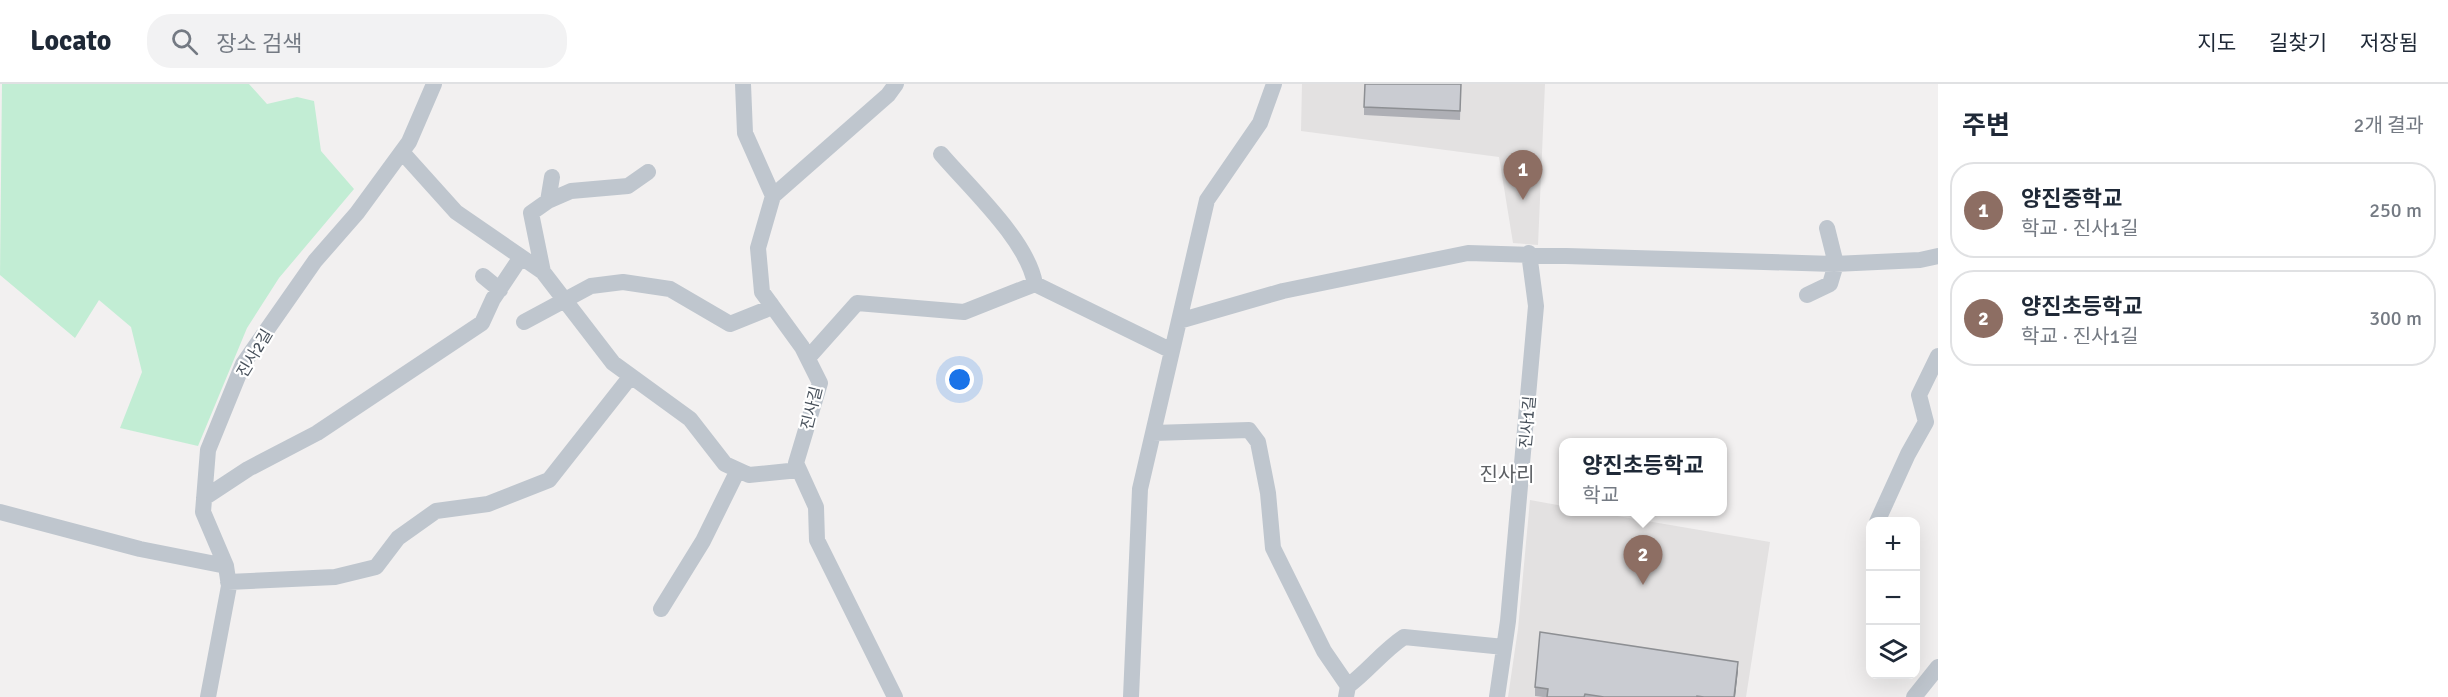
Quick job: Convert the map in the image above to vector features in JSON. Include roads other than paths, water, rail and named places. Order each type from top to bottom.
[{"type":"street","name":"진사2길","points":[[227,574],[203,512],[204,498],[208,450],[243,364],[315,261],[357,213],[409,142],[434,84]]},
{"type":"street","points":[[743,84],[745,133],[773,196],[888,95],[896,84]]},
{"type":"street","points":[[1131,697],[1140,489],[1207,200],[1260,123],[1274,84]]},
{"type":"street","points":[[402,152],[456,212],[543,272],[613,363],[690,419],[724,464],[749,475],[799,470],[816,507],[817,540],[895,697]]},
{"type":"street","points":[[941,154],[1010,234],[1032,268],[1035,284]]},
{"type":"street","points":[[543,272],[531,213],[548,201],[571,191],[628,186],[648,172]]},
{"type":"street","points":[[548,201],[552,177]]},
{"type":"street","name":"진사길","points":[[773,196],[758,248],[762,292],[802,347],[820,382],[796,463],[799,470]]},
{"type":"street","points":[[1807,295],[1830,284],[1836,264],[1827,228]]},
{"type":"street","points":[[1179,321],[1283,291],[1468,253],[1529,253],[1595,258],[1836,264],[1920,260],[1938,256]]},
{"type":"street","name":"진사1길","points":[[1497,697],[1518,520],[1536,306],[1529,253]]},
{"type":"street","points":[[204,498],[248,469],[317,433],[482,323],[521,257]]},
{"type":"street","points":[[483,276],[500,290]]},
{"type":"street","points":[[524,322],[591,286],[623,282],[670,289],[730,324],[765,309],[771,304]]},
{"type":"street","points":[[808,358],[857,303],[964,312],[1035,284],[1172,351]]},
{"type":"street","points":[[1878,517],[1926,422],[1920,395],[1938,356]]},
{"type":"street","points":[[0,512],[227,574],[334,577],[375,567],[398,538],[436,511],[488,504],[549,480],[631,376]]},
{"type":"street","points":[[1153,433],[1249,430],[1258,442],[1268,493],[1273,548],[1347,692],[1390,646],[1404,637],[1504,647]]},
{"type":"street","points":[[661,609],[703,541],[738,470]]},
{"type":"street","points":[[208,697],[227,574]]},
{"type":"street","points":[[1914,697],[1938,668]]},
{"type":"place","name":"양진중학교","points":[[1523,200]]},
{"type":"place","name":"양진초등학교","points":[[1643,585]]},
{"type":"district","name":"진사리","points":[[1507,474]]}]
